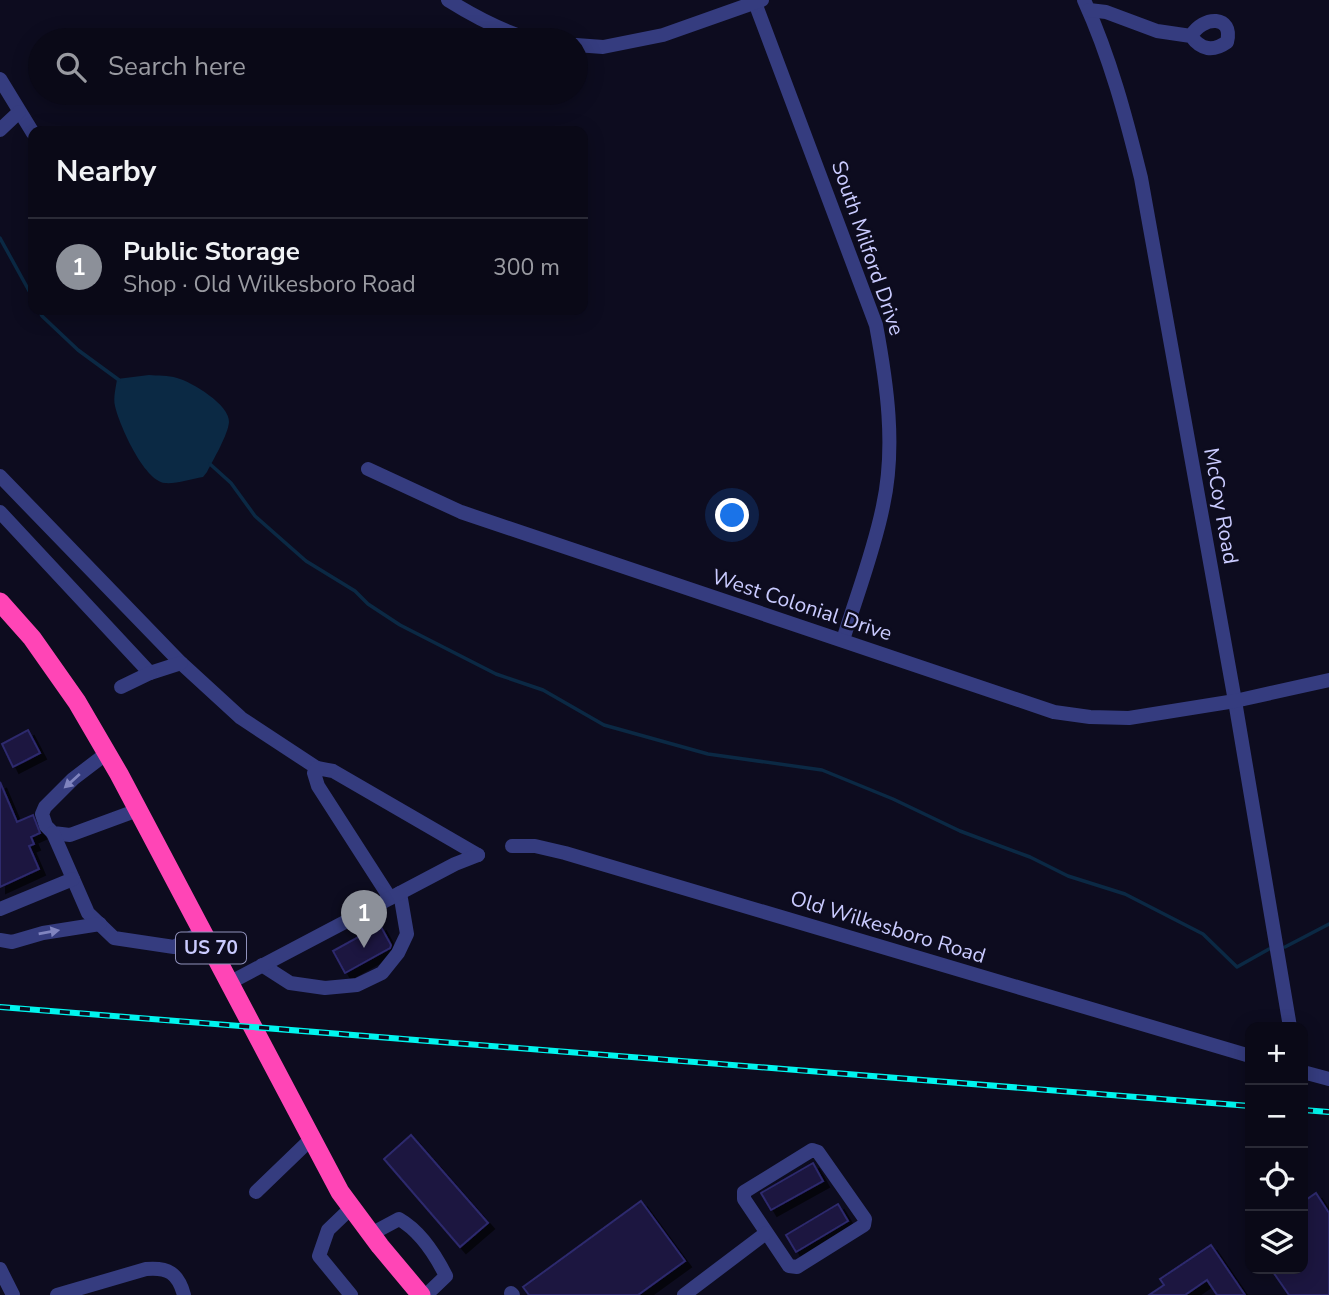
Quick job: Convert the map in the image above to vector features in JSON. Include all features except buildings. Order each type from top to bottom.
[{"type":"highway","name":"US 70","points":[[0,602],[32,638],[70,691],[107,753],[340,1192],[421,1295]]},
{"type":"street","points":[[448,0],[498,28]]},
{"type":"street","points":[[588,46],[603,47],[663,35],[757,1]]},
{"type":"street","name":"South Milford Drive","points":[[757,1],[876,325],[884,364],[889,447],[883,506],[843,640]]},
{"type":"street","points":[[1086,5],[1157,30],[1191,36]]},
{"type":"street","name":"McCoy Road","points":[[1086,5],[1101,38],[1124,107],[1141,178],[1235,701],[1289,1022]]},
{"type":"street","points":[[0,79],[28,126]]},
{"type":"street","points":[[0,130],[19,112]]},
{"type":"street","name":"West Colonial Drive","points":[[368,469],[461,512],[1055,712],[1090,717],[1129,718],[1235,701],[1329,680]]},
{"type":"street","points":[[0,476],[181,663],[241,718],[317,768],[333,771],[478,855],[455,864],[229,983]]},
{"type":"street","points":[[0,512],[150,673]]},
{"type":"street","points":[[121,687],[150,673],[181,663]]},
{"type":"street","points":[[107,753],[73,779],[45,807],[42,814],[88,913],[114,938],[174,947],[202,932]]},
{"type":"street","points":[[262,965],[290,984],[325,988],[356,985],[382,973],[398,953],[407,934],[395,896],[318,786],[314,773],[317,768]]},
{"type":"street","points":[[53,833],[70,835],[138,810]]},
{"type":"street","name":"Old Wilkesboro Road","points":[[512,846],[535,846],[565,853],[1245,1055]]},
{"type":"street","points":[[0,909],[74,879]]},
{"type":"street","points":[[0,940],[12,942],[43,933],[100,924]]},
{"type":"street","points":[[1308,1073],[1329,1079]]},
{"type":"street","points":[[256,1192],[311,1139]]},
{"type":"street","points":[[812,1150],[818,1152],[864,1219],[864,1225],[797,1267],[789,1266],[766,1233],[744,1199],[744,1192],[812,1150]]},
{"type":"street","points":[[351,1295],[319,1256],[328,1230],[352,1207]]},
{"type":"street","points":[[371,1234],[399,1219],[412,1226],[438,1260],[446,1276],[426,1295]]},
{"type":"street","points":[[684,1295],[766,1233]]},
{"type":"street","points":[[57,1295],[146,1269],[160,1268],[172,1271],[180,1282],[184,1295]]},
{"type":"street","points":[[0,1269],[13,1295]]},
{"type":"water","points":[[149,375],[174,377],[192,384],[209,395],[228,415],[226,434],[203,477],[165,483],[157,480],[141,463],[134,450],[115,406],[117,379]]},
{"type":"waterway","points":[[0,238],[28,289]]},
{"type":"waterway","points":[[42,315],[78,350],[119,380]]},
{"type":"waterway","points":[[210,464],[231,483],[255,516],[306,561],[355,591],[368,604],[400,625],[496,674],[543,690],[604,725],[708,754],[822,770],[893,799],[960,831],[1030,857],[1068,876],[1125,894],[1203,934],[1237,967],[1269,949]]},
{"type":"waterway","points":[[1285,947],[1329,924]]},
{"type":"railway","points":[[0,1007],[1245,1106]]},
{"type":"railway","points":[[1308,1110],[1329,1112]]},
{"type":"place","name":"Public Storage","points":[[364,948]]}]
